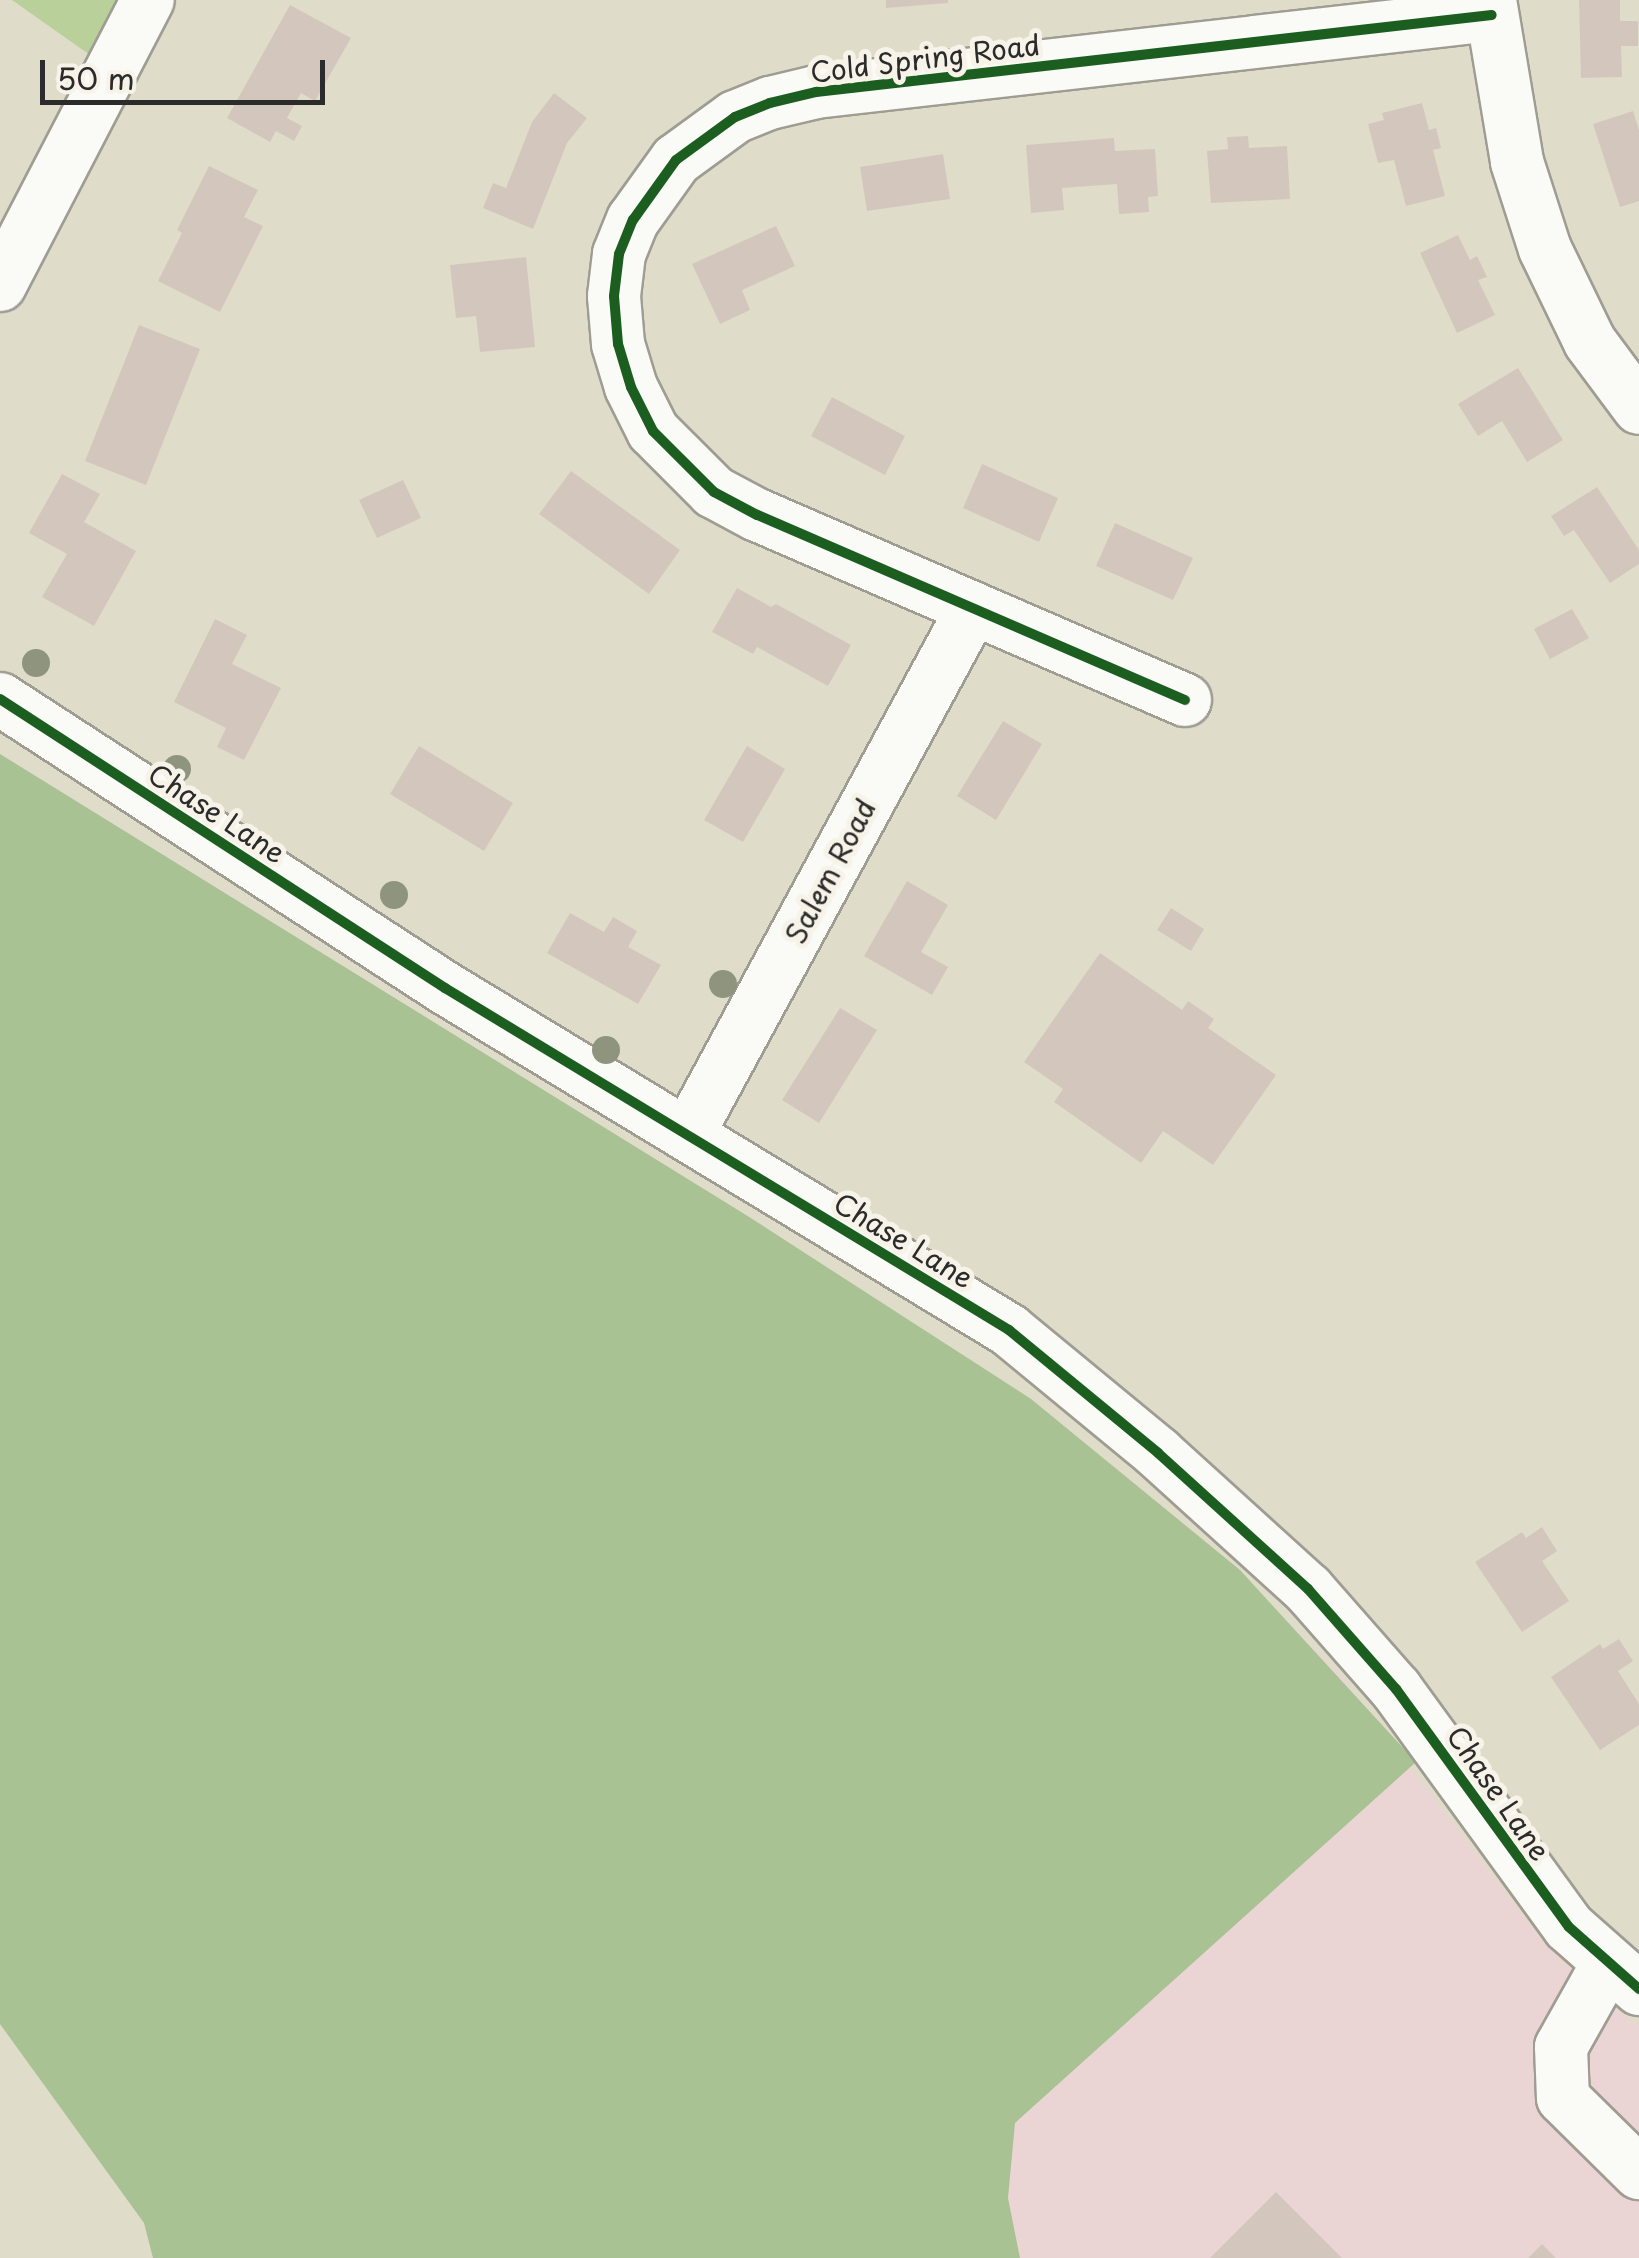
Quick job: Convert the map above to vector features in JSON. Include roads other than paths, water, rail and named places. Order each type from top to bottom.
[{"type":"street","points":[[0,285],[148,0]]},
{"type":"street","points":[[1491,8],[1516,162],[1545,249],[1590,342],[1639,408]]},
{"type":"street","name":"Cold Spring Road","points":[[1185,700],[729,500],[678,459],[653,431],[631,387],[622,358],[614,296],[620,254],[633,220],[676,160],[735,117],[816,92],[1491,8]]},
{"type":"street","name":"Salem Road","points":[[688,1134],[972,608]]},
{"type":"street","name":"Chase Lane","points":[[0,699],[445,988],[1009,1330],[1158,1453],[1308,1590],[1374,1663],[1551,1906],[1623,1977]]},
{"type":"street","points":[[1623,1977],[1561,2046],[1563,2098],[1639,2173]]}]
